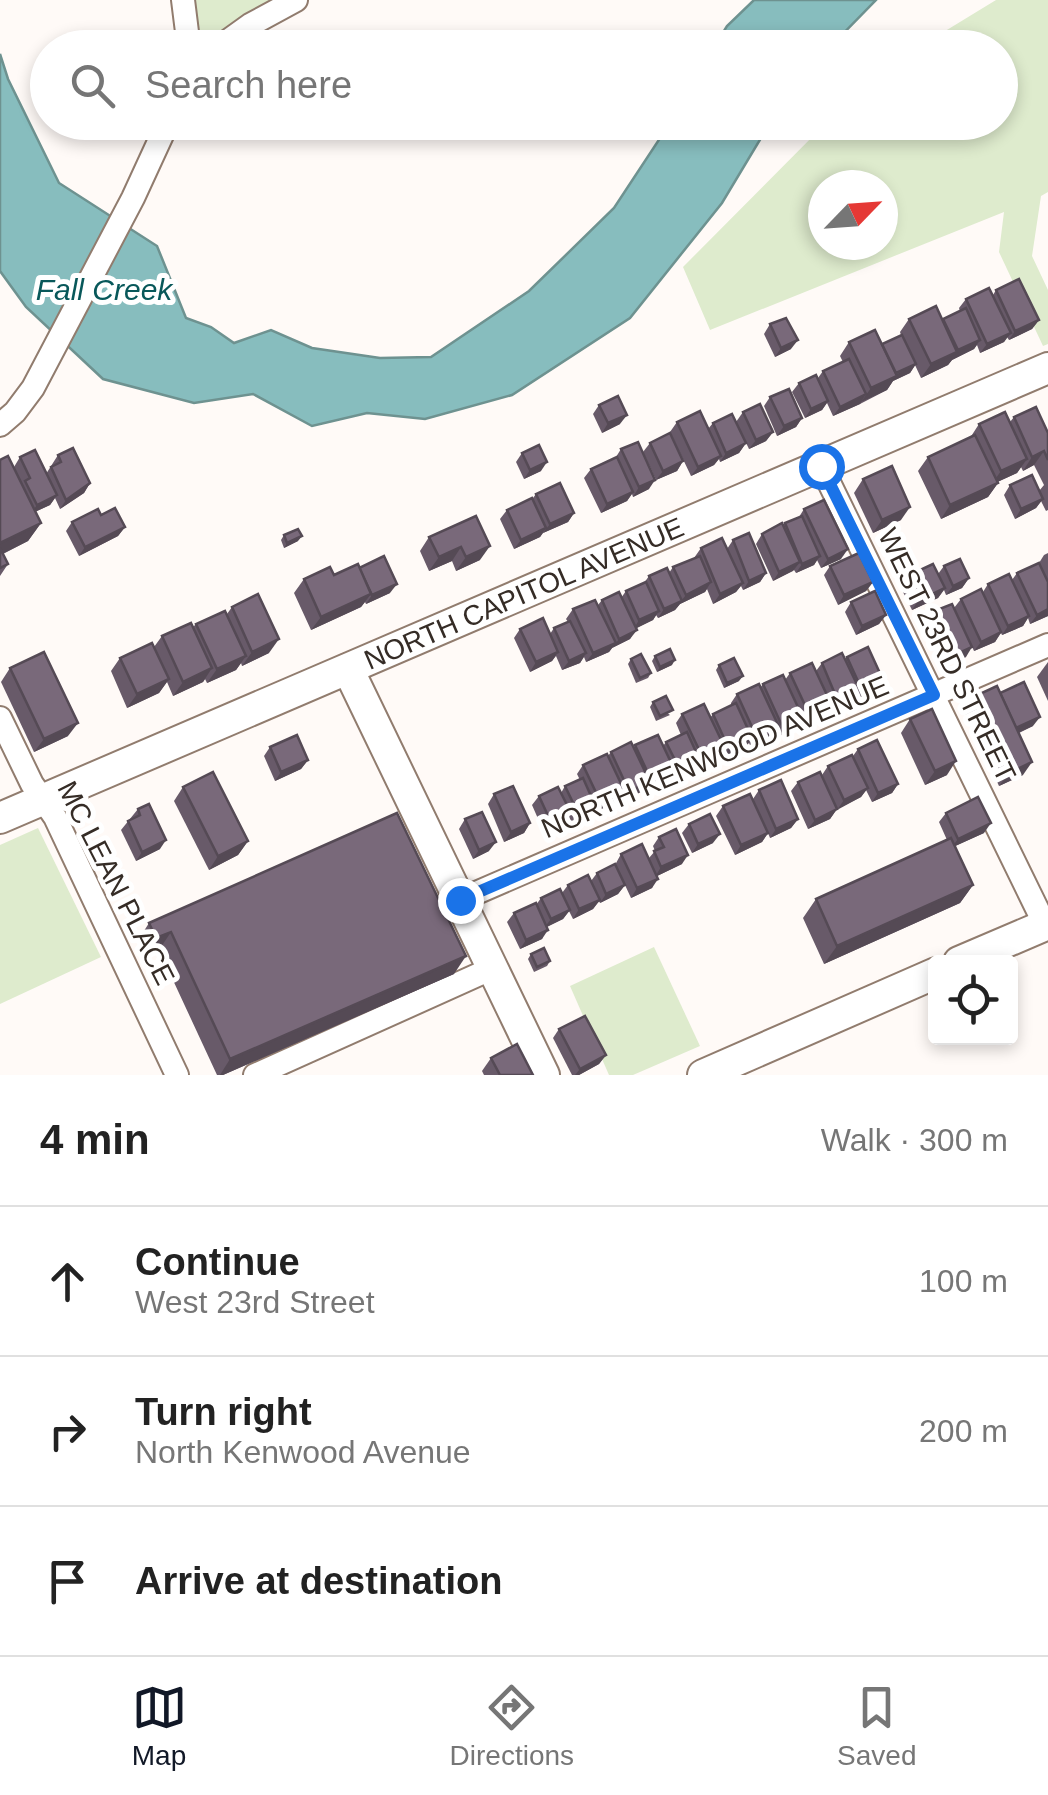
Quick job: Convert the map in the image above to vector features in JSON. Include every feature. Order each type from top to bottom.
[{"type":"main road","name":"NORTH CAPITOL AVENUE","points":[[0,818],[1048,368]]},
{"type":"main road","points":[[348,669],[544,1075]]},
{"type":"main road","points":[[976,955],[1047,924]]},
{"type":"main road","points":[[703,1075],[928,977]]},
{"type":"street","points":[[183,0],[187,30]]},
{"type":"street","points":[[243,30],[296,0]]},
{"type":"street","points":[[0,425],[25,399],[52,351],[159,140]]},
{"type":"street","name":"WEST 23RD STREET","points":[[821,466],[1047,924]]},
{"type":"street","name":"NORTH KENWOOD AVENUE","points":[[460,900],[1048,645]]},
{"type":"street","name":"MC LEAN PLACE","points":[[0,718],[32,784],[56,817],[177,1075]]},
{"type":"street","points":[[255,1075],[492,968]]},
{"type":"green space","points":[[192,0],[274,0],[225,30],[195,30]]},
{"type":"green space","points":[[996,0],[1048,0],[1048,192],[1041,196],[1032,256],[1048,290],[1048,344],[1043,346],[999,252],[1004,212],[898,255],[898,170],[808,170],[808,260],[884,260],[710,330],[683,267],[809,140],[1018,140],[1018,30],[947,30]]},
{"type":"green space","points":[[38,828],[101,957],[0,1004],[0,845]]},
{"type":"green space","points":[[654,947],[700,1046],[633,1075],[609,1075],[570,986]]},
{"type":"water","points":[[754,0],[876,0],[847,30],[725,30]]},
{"type":"water","name":"Fall Creek","points":[[0,54],[30,124],[30,140],[38,140],[59,183],[157,246],[186,318],[211,327],[234,343],[271,330],[312,348],[380,358],[431,357],[529,291],[614,208],[659,140],[760,140],[722,203],[630,318],[512,395],[425,419],[367,413],[312,426],[253,394],[194,403],[103,379],[26,307],[0,271]]},
{"type":"building","points":[[1019,279],[1039,320],[1015,331],[996,290]]},
{"type":"building","points":[[989,288],[1011,333],[987,344],[966,299]]},
{"type":"building","points":[[936,306],[957,352],[931,364],[909,319]]},
{"type":"building","points":[[966,308],[980,340],[958,350],[943,319]]},
{"type":"building","points":[[786,318],[798,340],[781,348],[770,324]]},
{"type":"building","points":[[875,330],[897,376],[871,388],[849,342]]},
{"type":"building","points":[[902,335],[916,364],[896,373],[882,344]]},
{"type":"building","points":[[849,359],[866,394],[840,407],[823,371]]},
{"type":"building","points":[[816,375],[828,401],[811,409],[799,383]]},
{"type":"building","points":[[789,389],[802,418],[784,426],[770,397]]},
{"type":"building","points":[[618,396],[627,415],[608,423],[599,405]]},
{"type":"building","points":[[760,404],[773,432],[756,440],[743,412]]},
{"type":"building","points":[[1036,407],[1048,433],[1048,460],[1044,451],[1032,457],[1014,417]]},
{"type":"building","points":[[700,411],[721,456],[698,467],[677,422]]},
{"type":"building","points":[[1005,412],[1027,459],[1001,471],[979,424]]},
{"type":"building","points":[[732,414],[746,443],[726,453],[713,423]]},
{"type":"building","points":[[670,433],[683,461],[663,471],[650,443]]},
{"type":"building","points":[[975,435],[998,483],[950,505],[928,457]]},
{"type":"building","points":[[638,442],[655,480],[639,487],[621,449]]},
{"type":"building","points":[[539,445],[547,462],[530,470],[522,453]]},
{"type":"building","points":[[73,448],[90,483],[66,500],[51,467],[61,462],[58,455]]},
{"type":"building","points":[[35,450],[57,495],[37,505],[25,481],[30,478],[20,457]]},
{"type":"building","points":[[8,456],[41,523],[0,543],[0,460]]},
{"type":"building","points":[[617,457],[633,492],[607,504],[591,469]]},
{"type":"building","points":[[892,466],[910,507],[882,520],[863,479]]},
{"type":"building","points":[[1032,475],[1043,499],[1021,509],[1010,485]]},
{"type":"building","points":[[560,483],[574,513],[550,524],[536,494]]},
{"type":"building","points":[[532,498],[546,528],[521,540],[507,510]]},
{"type":"building","points":[[824,500],[848,549],[828,559],[804,509]]},
{"type":"building","points":[[115,508],[125,527],[85,547],[72,522],[98,509],[101,515]]},
{"type":"building","points":[[476,516],[490,546],[466,557],[461,547],[439,557],[429,537]]},
{"type":"building","points":[[802,516],[820,556],[802,564],[785,523]]},
{"type":"building","points":[[782,523],[800,562],[779,572],[762,534]]},
{"type":"building","points":[[298,529],[302,536],[287,543],[284,535]]},
{"type":"building","points":[[749,533],[766,573],[749,581],[733,540]]},
{"type":"building","points":[[722,538],[743,583],[720,594],[701,548]]},
{"type":"building","points":[[0,548],[8,564],[0,568]]},
{"type":"building","points":[[859,553],[873,582],[844,595],[830,566]]},
{"type":"building","points":[[384,556],[397,584],[372,595],[359,568]]},
{"type":"building","points":[[700,556],[711,582],[686,595],[673,567]]},
{"type":"building","points":[[960,559],[969,578],[953,586],[944,566]]},
{"type":"building","points":[[1039,563],[1048,582],[1048,609],[1037,615],[1017,573]]},
{"type":"building","points":[[358,564],[371,594],[321,617],[304,579],[330,567],[334,575]]},
{"type":"building","points":[[933,564],[945,588],[918,601],[907,576]]},
{"type":"building","points":[[667,568],[682,601],[664,609],[649,576]]},
{"type":"building","points":[[1009,574],[1029,616],[1008,626],[988,584]]},
{"type":"building","points":[[646,582],[659,611],[639,620],[626,591]]},
{"type":"building","points":[[981,589],[1001,632],[981,642],[961,599]]},
{"type":"building","points":[[875,591],[886,615],[862,626],[851,602]]},
{"type":"building","points":[[619,592],[637,630],[619,639],[602,600]]},
{"type":"building","points":[[258,594],[279,639],[252,652],[232,607]]},
{"type":"building","points":[[595,600],[616,643],[593,653],[573,609]]},
{"type":"building","points":[[952,604],[972,647],[953,656],[932,612]]},
{"type":"building","points":[[225,611],[246,656],[217,669],[196,624]]},
{"type":"building","points":[[543,618],[558,652],[536,662],[520,629]]},
{"type":"building","points":[[570,621],[586,653],[569,661],[554,628]]},
{"type":"building","points":[[191,623],[212,668],[183,682],[162,636]]},
{"type":"building","points":[[152,643],[169,679],[137,694],[120,658]]},
{"type":"building","points":[[868,647],[883,680],[862,690],[847,657]]},
{"type":"building","points":[[670,649],[675,660],[660,667],[655,656]]},
{"type":"building","points":[[44,652],[78,723],[44,739],[10,668]]},
{"type":"building","points":[[842,653],[862,695],[840,706],[822,663]]},
{"type":"building","points":[[641,654],[651,673],[640,678],[631,659]]},
{"type":"building","points":[[734,658],[743,676],[727,683],[719,665]]},
{"type":"building","points":[[812,663],[833,708],[811,718],[790,673]]},
{"type":"building","points":[[783,675],[803,718],[783,728],[763,684]]},
{"type":"building","points":[[1024,682],[1040,717],[1016,728],[1000,693]]},
{"type":"building","points":[[759,684],[780,729],[758,740],[737,694]]},
{"type":"building","points":[[997,686],[1032,762],[1009,773],[973,697]]},
{"type":"building","points":[[666,696],[673,710],[660,716],[653,702]]},
{"type":"building","points":[[736,703],[752,738],[729,749],[713,714]]},
{"type":"building","points":[[704,704],[726,750],[704,760],[682,714]]},
{"type":"building","points":[[932,709],[956,761],[935,771],[910,719]]},
{"type":"building","points":[[687,732],[701,763],[681,772],[666,742]]},
{"type":"building","points":[[297,735],[308,760],[281,772],[270,747]]},
{"type":"building","points":[[658,735],[676,773],[653,784],[635,745]]},
{"type":"building","points":[[877,740],[898,784],[878,793],[858,749]]},
{"type":"building","points":[[631,742],[650,782],[629,791],[611,752]]},
{"type":"building","points":[[607,754],[625,792],[601,803],[583,765]]},
{"type":"building","points":[[852,755],[868,788],[844,800],[828,766]]},
{"type":"building","points":[[213,772],[248,841],[218,856],[183,787]]},
{"type":"building","points":[[820,772],[837,809],[815,820],[798,782]]},
{"type":"building","points":[[583,778],[595,805],[578,813],[565,786]]},
{"type":"building","points":[[781,780],[798,819],[776,829],[759,790]]},
{"type":"building","points":[[513,786],[530,823],[511,832],[494,794]]},
{"type":"building","points":[[558,787],[570,811],[550,820],[539,796]]},
{"type":"building","points":[[750,794],[768,833],[741,845],[723,806]]},
{"type":"building","points":[[978,797],[991,823],[958,839],[946,813]]},
{"type":"building","points":[[149,804],[166,840],[142,852],[128,821],[140,815],[138,809]]},
{"type":"building","points":[[482,812],[496,842],[479,850],[465,819]]},
{"type":"building","points":[[397,813],[466,956],[230,1059],[171,932],[156,938],[149,923]]},
{"type":"building","points":[[710,814],[720,834],[698,844],[689,824]]},
{"type":"building","points":[[676,829],[688,855],[661,867],[654,851],[664,847],[659,837]]},
{"type":"building","points":[[951,838],[973,885],[837,946],[816,899]]},
{"type":"building","points":[[642,844],[658,879],[637,888],[621,854]]},
{"type":"building","points":[[615,864],[625,885],[606,894],[597,873]]},
{"type":"building","points":[[588,875],[600,900],[579,909],[568,885]]},
{"type":"building","points":[[560,889],[570,910],[551,919],[541,898]]},
{"type":"building","points":[[536,903],[548,930],[526,940],[514,913]]},
{"type":"building","points":[[544,948],[550,961],[537,967],[531,954]]},
{"type":"building","points":[[585,1016],[606,1055],[580,1069],[559,1029]]},
{"type":"building","points":[[517,1044],[533,1075],[500,1075],[491,1058]]},
{"type":"route","points":[[460,900],[934,695],[821,466]]}]
